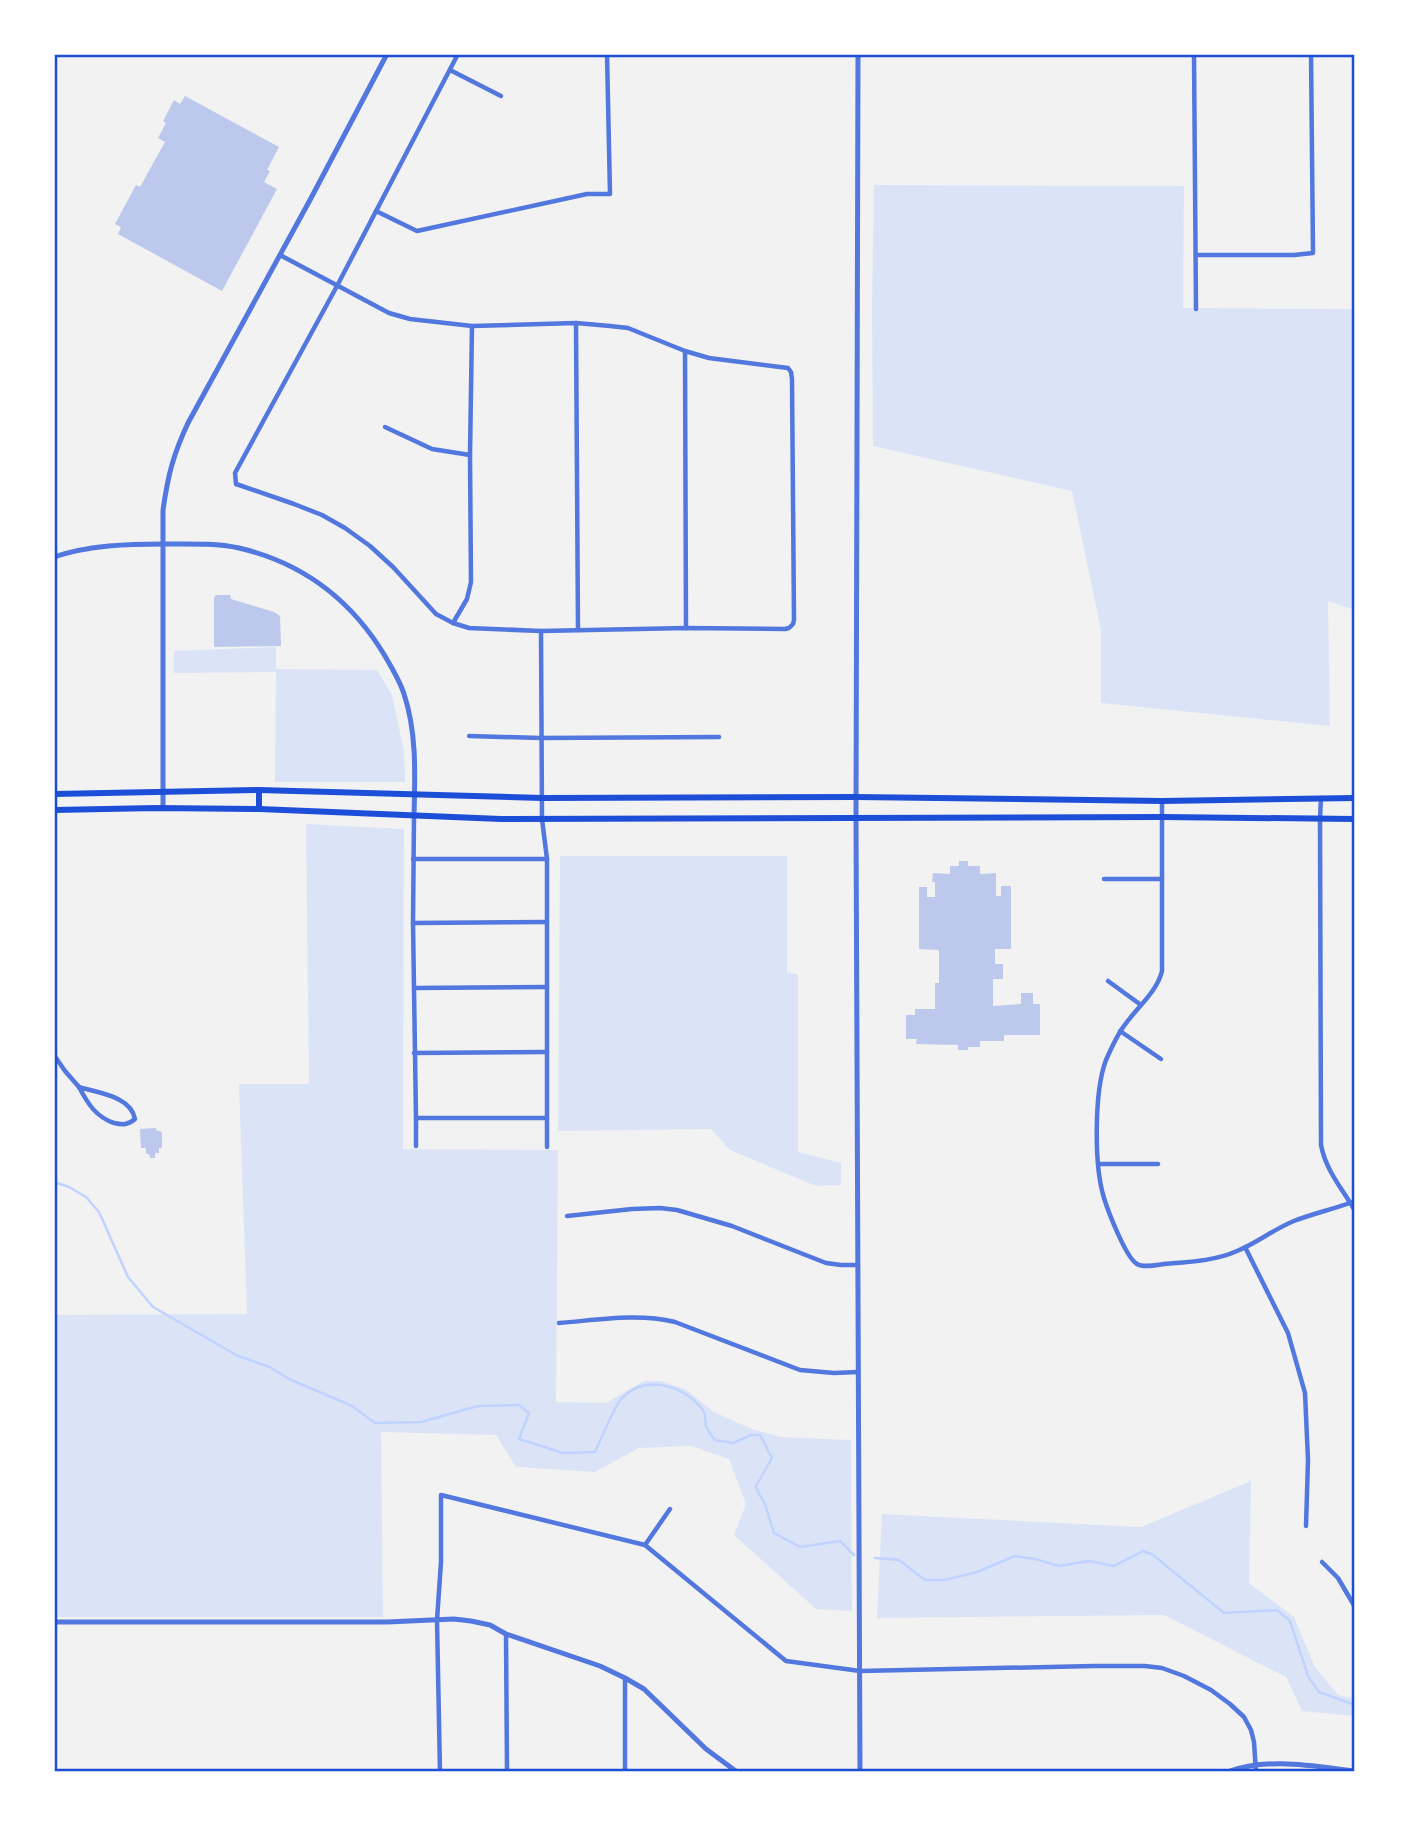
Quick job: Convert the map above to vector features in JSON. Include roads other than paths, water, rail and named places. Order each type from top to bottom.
[{"type":"main road","points":[[259,790],[259,809]]},
{"type":"main road","points":[[54,794],[259,790],[542,798],[856,797],[1162,801],[1355,798]]},
{"type":"main road","points":[[54,810],[259,809],[542,819],[1355,819]]},
{"type":"street","points":[[163,808],[163,510],[175,450],[387,54]]},
{"type":"street","points":[[280,255],[337,286],[389,313],[398,316],[471,326],[576,323],[628,328],[709,358],[788,368],[791,372],[793,624],[785,629],[476,629],[453,623],[430,609],[393,567],[345,528],[322,515],[236,484],[234,473],[337,286],[458,54]]},
{"type":"street","points":[[376,211],[417,231],[587,194],[610,194],[607,54]]},
{"type":"street","points":[[858,54],[856,818],[860,1772]]},
{"type":"street","points":[[1194,54],[1196,309]]},
{"type":"street","points":[[1196,255],[1313,253],[1311,54]]},
{"type":"street","points":[[450,70],[501,96]]},
{"type":"street","points":[[576,323],[578,630]]},
{"type":"street","points":[[453,623],[467,599],[471,582],[471,326]]},
{"type":"street","points":[[685,351],[686,628]]},
{"type":"street","points":[[385,427],[432,449],[470,455]]},
{"type":"street","points":[[54,557],[121,545],[215,545],[237,548],[284,563],[311,578],[348,607],[373,636],[404,692],[411,723],[415,762],[413,923],[416,1146]]},
{"type":"street","points":[[541,631],[542,819],[547,859],[547,1147]]},
{"type":"street","points":[[469,736],[719,737]]},
{"type":"street","points":[[1321,798],[1321,1145],[1327,1166],[1352,1202],[1355,1211]]},
{"type":"street","points":[[1162,801],[1162,971],[1159,982],[1120,1031],[1106,1061],[1100,1084],[1097,1122],[1100,1185],[1124,1245],[1136,1264],[1153,1265],[1216,1257],[1236,1252],[1291,1222],[1352,1202]]},
{"type":"street","points":[[413,859],[547,859]]},
{"type":"street","points":[[1104,879],[1162,879]]},
{"type":"street","points":[[413,923],[547,922]]},
{"type":"street","points":[[1108,981],[1141,1005]]},
{"type":"street","points":[[414,988],[546,988]]},
{"type":"street","points":[[1120,1031],[1161,1059]]},
{"type":"street","points":[[414,1053],[547,1052]]},
{"type":"street","points":[[54,1055],[87,1102],[103,1119],[124,1125],[135,1119],[133,1110],[124,1102],[79,1087]]},
{"type":"street","points":[[416,1118],[547,1118]]},
{"type":"street","points":[[1100,1164],[1158,1164]]},
{"type":"street","points":[[568,1216],[632,1209],[677,1210],[733,1226],[826,1263],[858,1265]]},
{"type":"street","points":[[1245,1247],[1288,1333],[1304,1393],[1308,1460],[1306,1526]]},
{"type":"street","points":[[559,1323],[658,1318],[800,1370],[858,1372]]},
{"type":"street","points":[[440,1772],[437,1620],[441,1495],[645,1545],[786,1661],[860,1671],[1094,1666],[1162,1668],[1211,1690],[1244,1717],[1254,1742],[1256,1772]]},
{"type":"street","points":[[645,1545],[670,1510]]},
{"type":"street","points":[[1322,1562],[1338,1578],[1355,1607]]},
{"type":"street","points":[[54,1622],[437,1620],[471,1621],[490,1625],[506,1634],[600,1666],[644,1689],[706,1749],[737,1772]]},
{"type":"street","points":[[506,1634],[507,1772]]},
{"type":"street","points":[[625,1678],[625,1772]]},
{"type":"street","points":[[1227,1772],[1255,1764],[1355,1771]]},
{"type":"waterway","points":[[54,1182],[86,1197],[99,1212],[128,1277],[153,1307],[238,1356],[270,1367],[289,1379],[352,1406],[375,1423],[421,1422],[478,1406],[519,1405],[529,1413],[519,1439],[563,1453],[595,1452],[619,1402],[632,1390],[653,1384],[675,1389],[686,1394],[703,1410],[706,1426],[715,1440],[733,1443],[751,1435],[760,1435],[772,1458],[756,1486],[774,1533],[800,1547],[840,1541],[854,1555]]},
{"type":"waterway","points":[[875,1558],[899,1560],[925,1580],[945,1580],[977,1572],[1015,1556],[1059,1566],[1089,1561],[1114,1566],[1143,1551],[1153,1555],[1224,1613],[1277,1610],[1290,1621],[1308,1676],[1319,1692],[1355,1705]]}]
